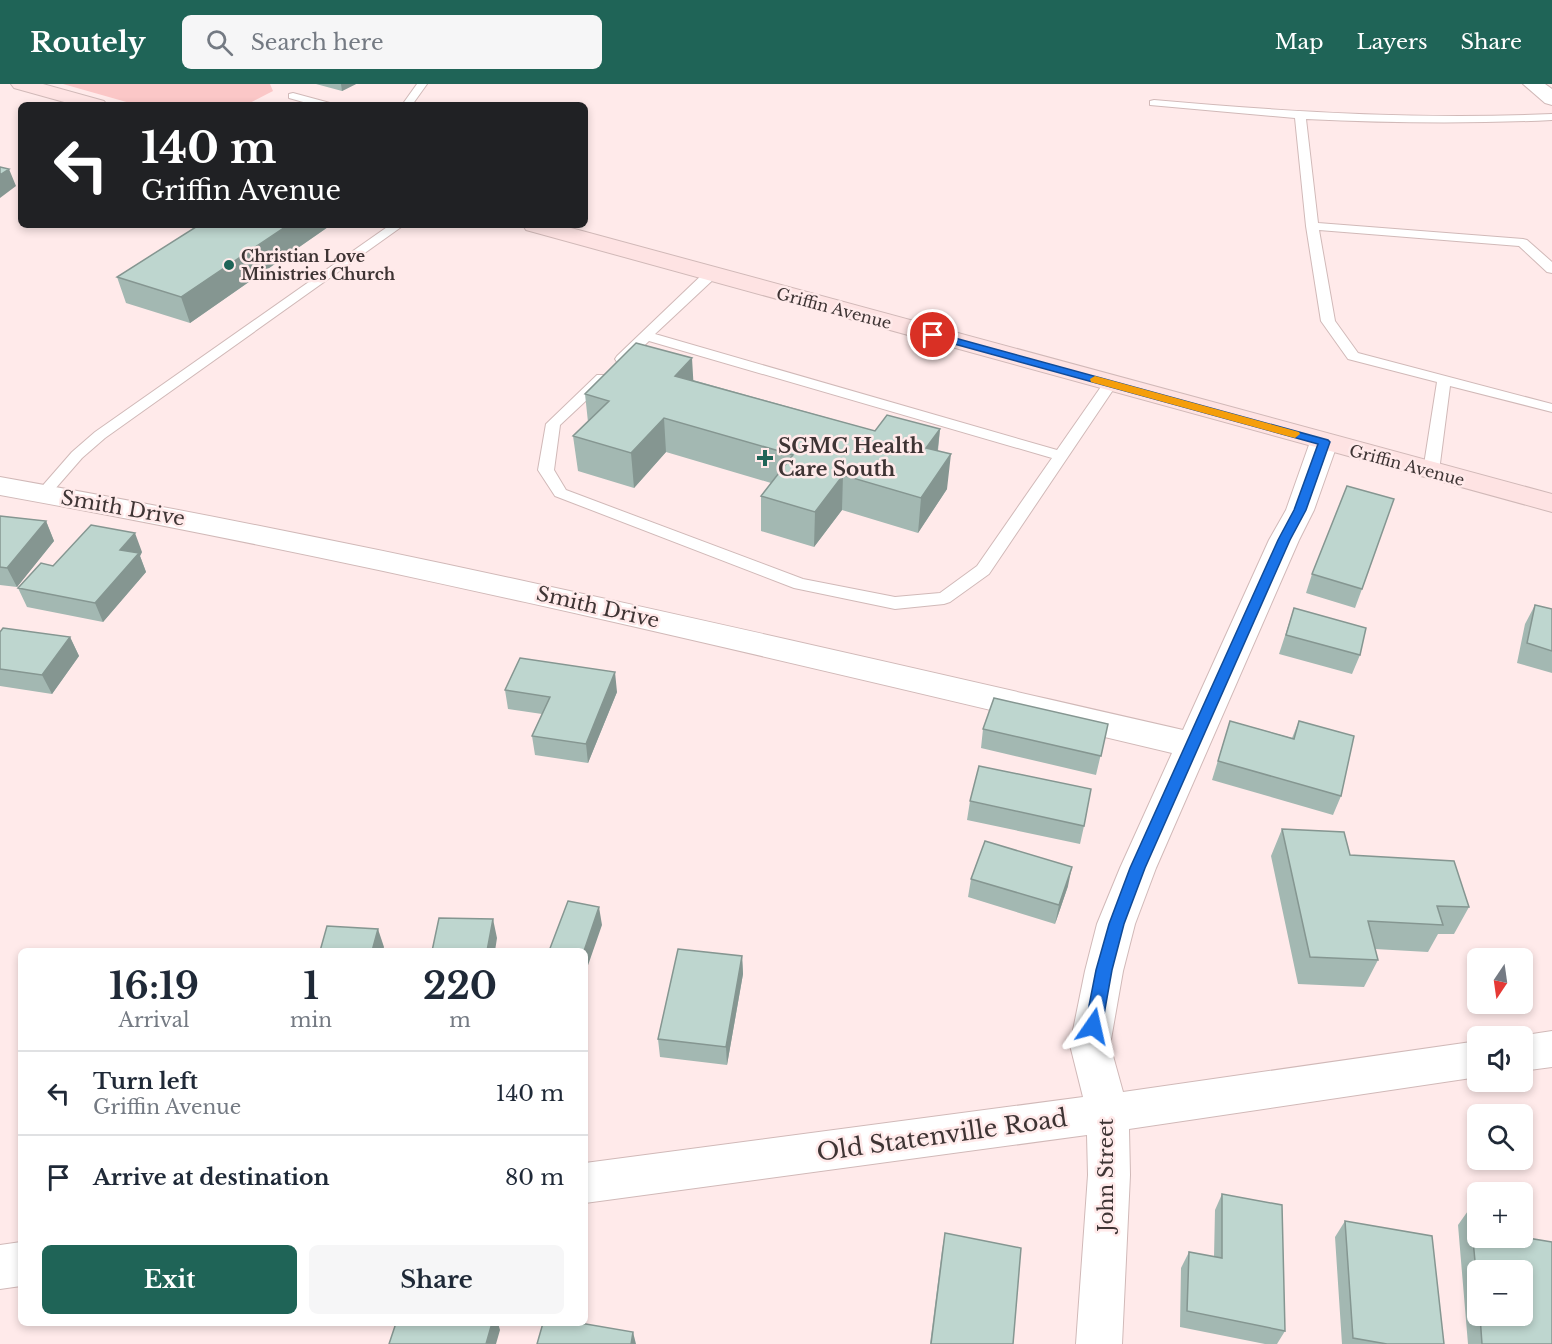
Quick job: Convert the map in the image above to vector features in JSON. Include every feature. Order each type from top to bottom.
[{"type":"main road","points":[[21,84],[87,102]]},
{"type":"main road","name":"Griffin Avenue","points":[[545,228],[1552,504]]},
{"type":"street","points":[[1533,84],[1552,99]]},
{"type":"street","name":"John Street","points":[[1099,1344],[1109,1175],[1108,1113],[1090,1045],[1104,970],[1116,924],[1138,868],[1284,540],[1300,510],[1324,442]]},
{"type":"street","name":"Smith Drive","points":[[0,486],[163,515],[538,592],[1193,745]]},
{"type":"street","points":[[1533,1052],[1552,1049]]},
{"type":"street","name":"Old Statenville Road","points":[[588,1184],[1108,1113],[1467,1061]]},
{"type":"street","points":[[0,1267],[18,1264]]},
{"type":"lane","points":[[409,102],[422,84]]},
{"type":"lane","points":[[293,96],[315,102]]},
{"type":"lane","points":[[1154,103],[1300,117],[1486,121],[1552,117]]},
{"type":"lane","points":[[1300,117],[1312,226],[1328,321],[1353,356],[1552,408]]},
{"type":"lane","points":[[1312,226],[1523,243],[1552,269]]},
{"type":"lane","points":[[43,494],[77,454],[100,435],[394,228]]},
{"type":"lane","points":[[711,274],[553,424],[546,470],[560,493],[800,584],[895,603],[944,598],[983,570],[1110,384]]},
{"type":"lane","points":[[646,336],[1060,456]]},
{"type":"lane","points":[[1431,471],[1444,380]]},
{"type":"shaded area","points":[[63,84],[270,84],[273,91],[252,102],[126,102]]},
{"type":"building","points":[[0,167],[9,169],[0,175]]},
{"type":"building","points":[[194,228],[284,228],[181,297],[117,277]]},
{"type":"building","points":[[636,343],[692,358],[675,376],[875,431],[887,415],[940,429],[926,448],[951,454],[921,498],[843,475],[815,512],[761,496],[793,455],[664,418],[631,453],[573,436],[609,401],[585,394]]},
{"type":"building","points":[[1347,486],[1394,499],[1362,589],[1312,574]]},
{"type":"building","points":[[0,516],[46,521],[7,568],[0,567]]},
{"type":"building","points":[[91,525],[135,533],[120,550],[139,553],[95,603],[18,588],[41,563],[53,566]]},
{"type":"building","points":[[1535,605],[1552,609],[1552,651],[1527,643]]},
{"type":"building","points":[[1294,608],[1366,628],[1360,655],[1286,635]]},
{"type":"building","points":[[3,628],[70,637],[42,675],[0,669],[0,632]]},
{"type":"building","points":[[520,658],[615,672],[586,744],[532,736],[550,697],[505,690]]},
{"type":"building","points":[[994,698],[1108,724],[1101,756],[983,729]]},
{"type":"building","points":[[1230,721],[1294,739],[1299,721],[1354,736],[1341,796],[1218,761]]},
{"type":"building","points":[[979,766],[1091,789],[1084,826],[970,801]]},
{"type":"building","points":[[1282,829],[1344,832],[1350,855],[1454,861],[1469,907],[1437,906],[1443,925],[1368,921],[1378,960],[1310,957]]},
{"type":"building","points":[[985,841],[1072,867],[1059,905],[971,879]]},
{"type":"building","points":[[568,901],[599,907],[585,948],[550,948]]},
{"type":"building","points":[[439,918],[493,919],[488,948],[433,948]]},
{"type":"building","points":[[327,926],[378,929],[373,948],[321,948]]},
{"type":"building","points":[[678,949],[742,956],[726,1047],[658,1039]]},
{"type":"building","points":[[1222,1194],[1282,1205],[1285,1331],[1187,1311],[1189,1252],[1222,1258]]},
{"type":"building","points":[[1345,1221],[1432,1236],[1444,1344],[1387,1344],[1353,1338]]},
{"type":"building","points":[[945,1233],[1021,1248],[1013,1344],[931,1344]]},
{"type":"building","points":[[1533,1239],[1552,1242],[1552,1344],[1482,1344],[1481,1326],[1533,1326],[1533,1260],[1475,1260],[1474,1248],[1533,1248]]},
{"type":"building","points":[[588,1324],[633,1332],[631,1344],[537,1344],[542,1326]]},
{"type":"building","points":[[395,1326],[491,1326],[486,1344],[389,1344]]},
{"type":"slow traffic","points":[[1095,379],[1295,434]]},
{"type":"place","name":"Christian Love Ministries Church","points":[[229,265]]},
{"type":"place","name":"SGMC Health Care South","points":[[765,458]]},
{"type":"route","points":[[933,335],[1324,442],[1300,510],[1284,540],[1138,868],[1116,924],[1093,1026]]}]
